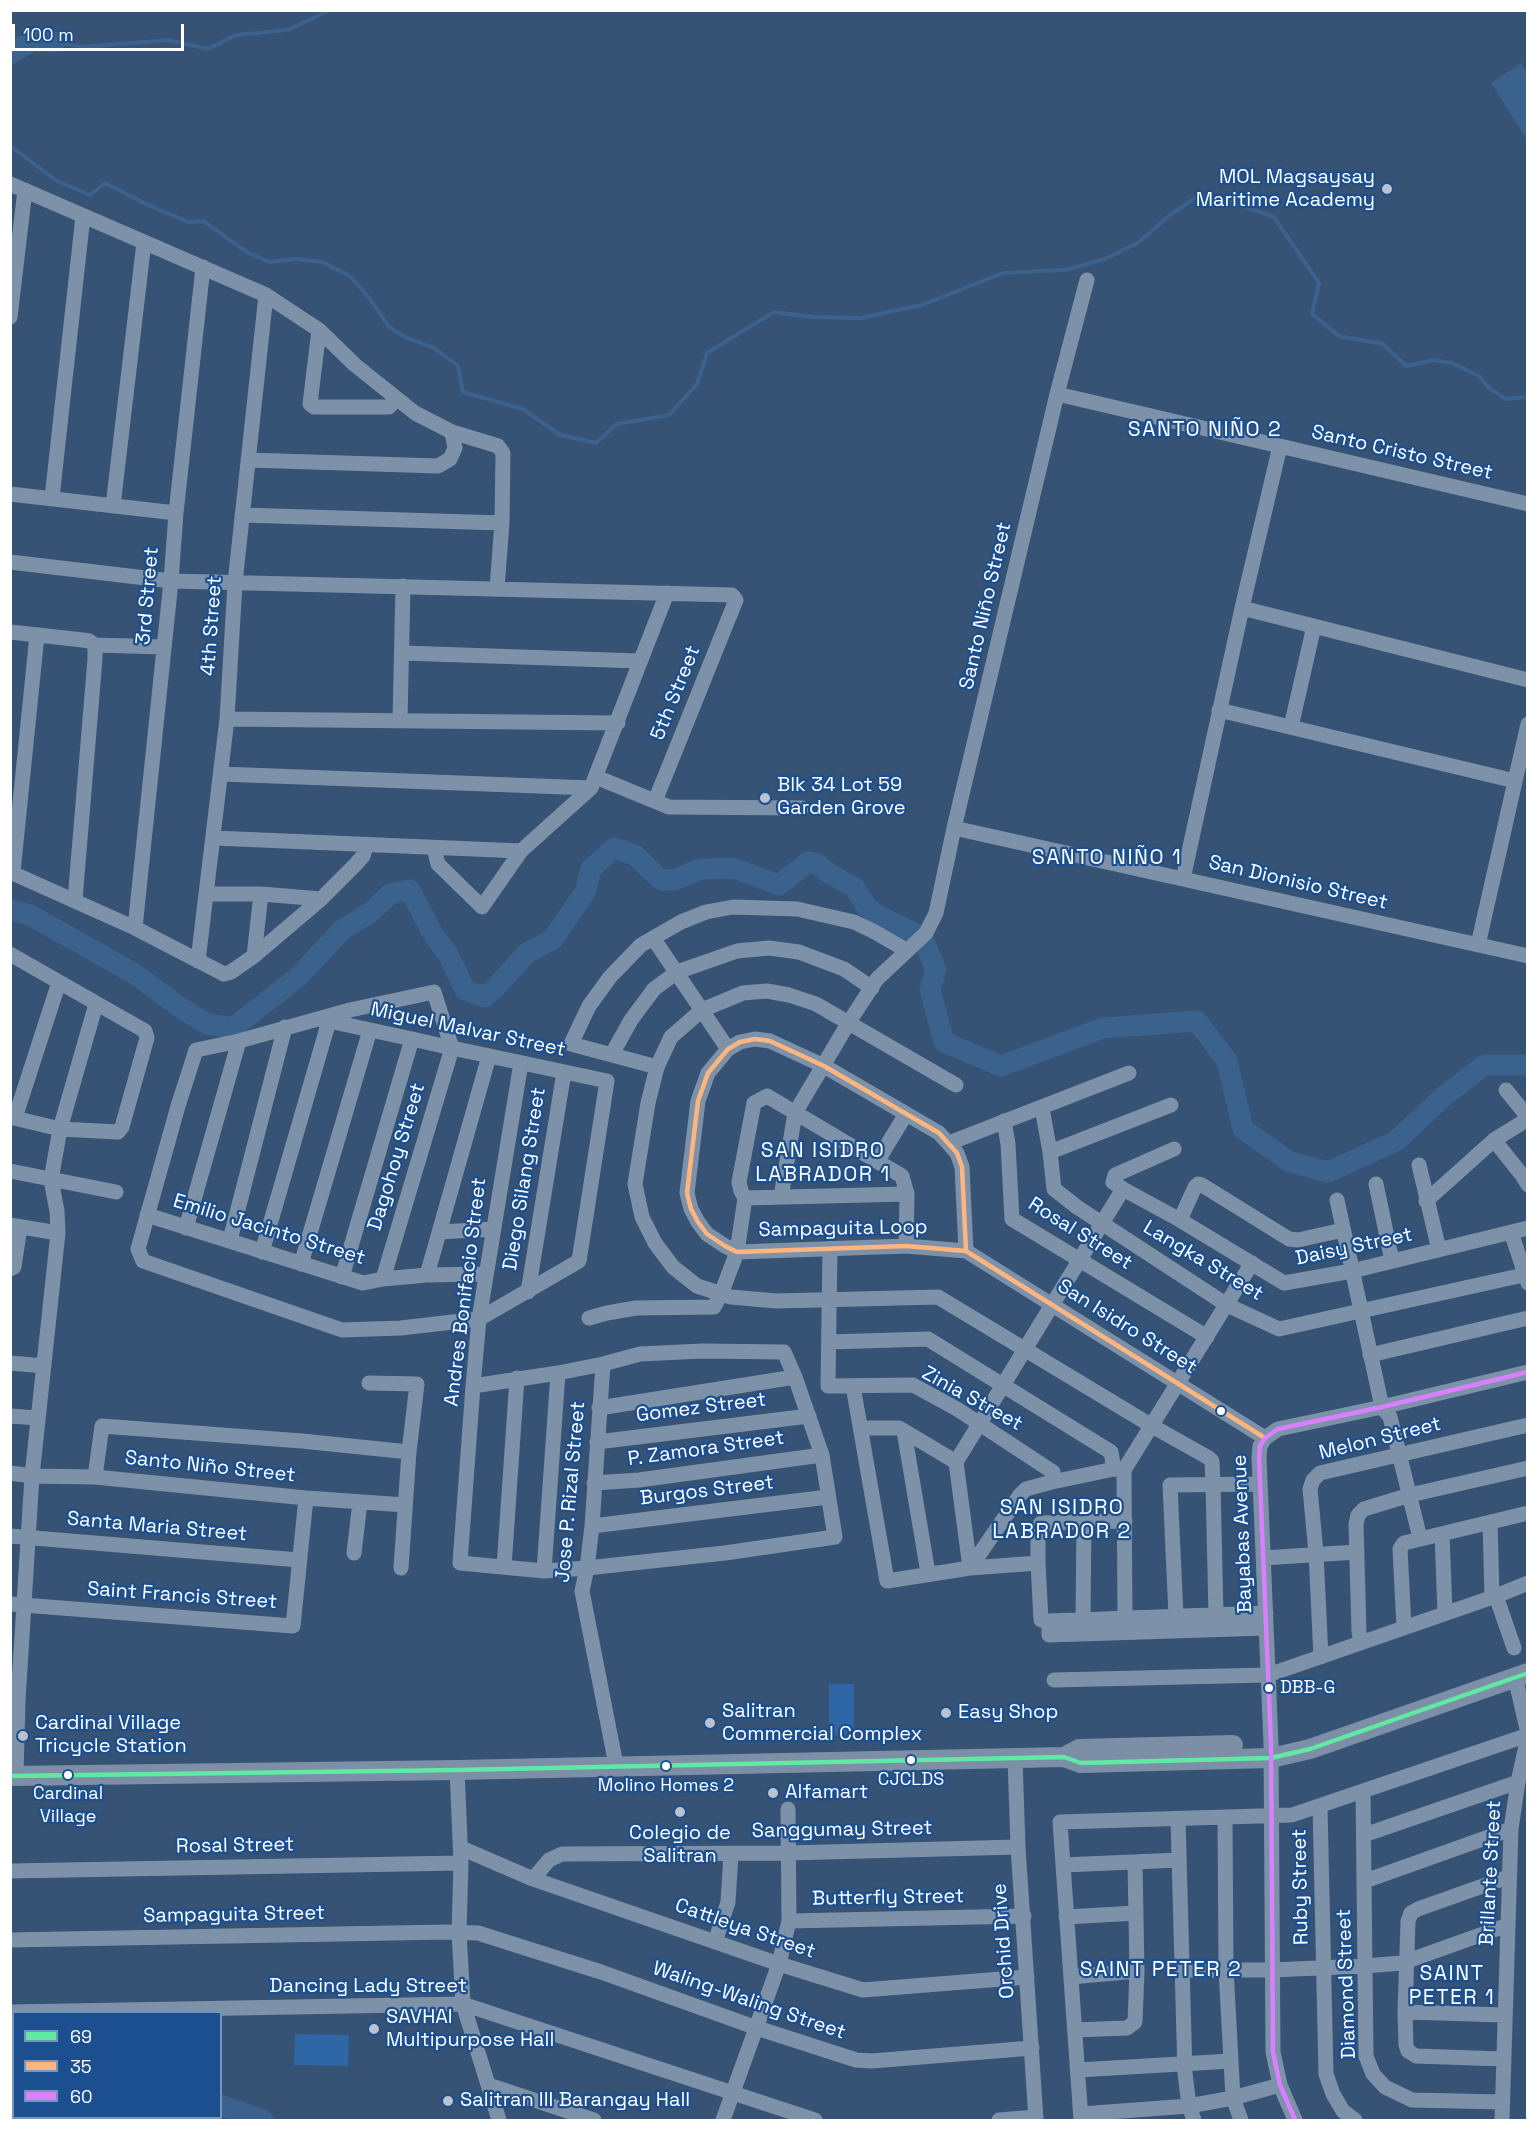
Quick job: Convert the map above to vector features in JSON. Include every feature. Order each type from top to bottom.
[{"type":"main road","points":[[1271,1751],[1521,1654]]},
{"type":"main road","points":[[13,1776],[457,1770],[1064,1757],[1081,1763],[1310,1749],[1521,1675]]},
{"type":"street","points":[[10,317],[18,187],[266,295],[320,330],[355,365],[415,413],[452,432],[501,448],[503,453],[502,523],[497,588]]},
{"type":"street","points":[[52,498],[83,216]]},
{"type":"street","points":[[113,506],[144,242]]},
{"type":"street","name":"3rd Street","points":[[135,928],[203,267]]},
{"type":"street","name":"Santo Niño Street","points":[[908,948],[926,933],[936,913],[954,828],[1087,280]]},
{"type":"street","name":"4th Street","points":[[198,961],[227,719],[235,583],[266,295]]},
{"type":"street","points":[[320,330],[310,404],[314,407],[389,407],[398,399]]},
{"type":"street","name":"Santo Cristo Street","points":[[1058,394],[1527,504]]},
{"type":"street","points":[[248,460],[438,466],[450,459],[455,448],[452,432]]},
{"type":"street","points":[[1183,879],[1219,710],[1280,446]]},
{"type":"street","points":[[10,494],[176,513]]},
{"type":"street","points":[[242,515],[502,523]]},
{"type":"street","points":[[10,562],[171,581],[667,593],[594,783],[521,851],[482,907],[438,864],[434,848]]},
{"type":"street","points":[[400,720],[403,586]]},
{"type":"street","name":"5th Street","points":[[655,801],[736,600],[732,595],[726,593],[667,593]]},
{"type":"street","points":[[1242,608],[1527,680]]},
{"type":"street","points":[[1291,727],[1314,626]]},
{"type":"street","points":[[10,632],[83,640],[95,645],[164,647]]},
{"type":"street","points":[[37,635],[12,872],[135,928],[224,974],[231,972],[254,956],[321,899],[363,856],[366,846]]},
{"type":"street","points":[[75,900],[96,659],[95,645]]},
{"type":"street","points":[[403,653],[639,662]]},
{"type":"street","points":[[1219,710],[1515,782]]},
{"type":"street","points":[[227,719],[618,723]]},
{"type":"street","points":[[1478,945],[1527,724]]},
{"type":"street","points":[[221,774],[594,783],[669,807],[802,808]]},
{"type":"street","name":"San Dionisio Street","points":[[954,828],[1527,956]]},
{"type":"street","points":[[214,838],[521,851]]},
{"type":"street","points":[[206,894],[261,894],[321,899]]},
{"type":"street","points":[[254,956],[261,894]]},
{"type":"street","points":[[657,1067],[571,1044],[589,1006],[610,977],[641,945],[681,921],[706,912],[733,907],[798,909],[854,922],[908,948],[878,979],[849,1022],[795,1113],[781,1197]]},
{"type":"street","points":[[653,938],[728,1049],[740,1042],[755,1039],[770,1041],[824,1066],[939,1133],[957,1153],[962,1167],[966,1251]]},
{"type":"street","points":[[612,1054],[631,1020],[654,989],[677,972],[737,951],[769,948],[799,952],[844,969],[872,988]]},
{"type":"street","points":[[11,954],[145,1031],[147,1038],[122,1127],[117,1132],[60,1130],[13,1117],[59,982]]},
{"type":"street","points":[[956,1085],[816,1004],[789,995],[767,991],[743,993],[702,1010],[670,1037],[657,1067],[648,1103],[635,1184],[642,1217],[655,1243],[673,1266],[697,1286],[731,1297],[776,1301],[938,1297],[1209,1458],[1212,1461],[1216,1615]]},
{"type":"street","points":[[452,1048],[434,992],[350,1010],[324,1020],[196,1050],[138,1249],[144,1261],[342,1330],[401,1328],[479,1318],[528,1292]]},
{"type":"street","points":[[13,1776],[18,1700],[18,1605],[29,1537],[32,1476],[58,1233],[57,1211],[51,1179],[60,1130],[96,1004]]},
{"type":"street","points":[[262,1252],[324,1020]]},
{"type":"street","name":"Miguel Malvar Street","points":[[324,1020],[607,1081],[579,1261],[528,1292]]},
{"type":"street","points":[[230,1240],[285,1028]]},
{"type":"street","points":[[301,1264],[370,1030]]},
{"type":"street","points":[[342,1277],[412,1039]]},
{"type":"street","points":[[186,1228],[239,1041]]},
{"type":"street","name":"Dagohoy Street","points":[[383,1279],[452,1048]]},
{"type":"street","name":"Sampaguita Loop","points":[[728,1049],[708,1073],[698,1101],[687,1193],[691,1209],[707,1234],[737,1252],[906,1246],[966,1251]]},
{"type":"street","points":[[427,1275],[489,1056]]},
{"type":"street","name":"Andres Bonifacio Street","points":[[504,1567],[460,1563],[479,1318],[521,1063]]},
{"type":"street","name":"Diego Silang Street","points":[[528,1292],[564,1072]]},
{"type":"street","points":[[949,1143],[1129,1073]]},
{"type":"street","points":[[1426,1201],[1494,1140],[1527,1118],[1506,1090]]},
{"type":"street","points":[[589,1318],[636,1308],[711,1307],[716,1303],[737,1252],[745,1198],[739,1182],[754,1103],[766,1096],[902,1176],[907,1194],[906,1246]]},
{"type":"street","points":[[1050,1152],[1171,1105]]},
{"type":"street","name":"Langka Street","points":[[1042,1108],[1054,1189],[1227,1305],[1279,1329],[1527,1277]]},
{"type":"street","points":[[878,1160],[906,1114]]},
{"type":"street","name":"Rosal Street","points":[[1004,1121],[1008,1144],[1012,1219],[1207,1337]]},
{"type":"street","points":[[1494,1140],[1522,1175],[1527,1185]]},
{"type":"street","points":[[970,1568],[956,1462],[1123,1189],[1113,1182],[1115,1175],[1174,1149]]},
{"type":"street","points":[[1419,1165],[1439,1250]]},
{"type":"street","points":[[10,1172],[116,1192]]},
{"type":"street","points":[[1180,1220],[1198,1184],[1289,1239],[1298,1240],[1343,1230]]},
{"type":"street","points":[[1376,1184],[1392,1261]]},
{"type":"street","name":"Daisy Street","points":[[1123,1189],[1180,1220],[1284,1283],[1352,1271],[1527,1228]]},
{"type":"street","points":[[745,1198],[907,1194]]},
{"type":"street","points":[[1337,1200],[1382,1407],[1390,1417],[1420,1538]]},
{"type":"street","name":"Emilio Jacinto Street","points":[[147,1215],[363,1283],[427,1275],[486,1274]]},
{"type":"street","points":[[10,1269],[14,1267],[15,1226],[58,1233]]},
{"type":"street","points":[[440,1232],[494,1229]]},
{"type":"street","points":[[1511,1232],[1527,1277]]},
{"type":"street","points":[[830,1248],[829,1342],[928,1339],[1111,1452],[1119,1469],[1125,1521],[1125,1618]]},
{"type":"street","name":"San Isidro Street","points":[[966,1251],[1265,1438]]},
{"type":"street","points":[[970,1568],[1020,1495],[1026,1490],[1052,1482],[1119,1469],[1152,1426],[1252,1263]]},
{"type":"street","points":[[1370,1355],[1527,1318]]},
{"type":"street","name":"Zinia Street","points":[[829,1342],[828,1386],[913,1385],[979,1423],[1053,1472],[1052,1482]]},
{"type":"street","points":[[473,1386],[518,1378],[558,1373],[640,1354],[702,1351],[780,1352],[786,1356],[795,1377],[822,1455],[835,1537],[725,1553],[587,1568],[544,1571],[504,1567],[518,1378]]},
{"type":"street","points":[[10,1363],[44,1365]]},
{"type":"street","name":"Jose P. Rizal Street","points":[[603,1364],[592,1526],[582,1591],[616,1765]]},
{"type":"street","name":"Bayabas Avenue","points":[[1295,2121],[1280,2085],[1273,2052],[1271,1751],[1260,1446],[1265,1438],[1278,1429],[1527,1372]]},
{"type":"street","points":[[544,1571],[558,1373]]},
{"type":"street","points":[[599,1408],[795,1377]]},
{"type":"street","points":[[369,1383],[417,1384],[401,1568]]},
{"type":"street","points":[[853,1386],[887,1581],[928,1573],[1038,1563]]},
{"type":"street","points":[[10,1416],[38,1418]]},
{"type":"street","name":"Gomez Street","points":[[597,1442],[809,1416]]},
{"type":"street","name":"Melon Street","points":[[1321,1657],[1316,1553],[1310,1489],[1313,1480],[1320,1473],[1527,1425]]},
{"type":"street","points":[[95,1477],[102,1426],[302,1441],[410,1452]]},
{"type":"street","points":[[861,1428],[899,1428],[956,1462]]},
{"type":"street","points":[[904,1431],[928,1573]]},
{"type":"street","name":"P. Zamora Street","points":[[594,1483],[639,1480],[822,1455]]},
{"type":"street","points":[[1362,1643],[1359,1632],[1356,1524],[1358,1515],[1364,1509],[1410,1495],[1527,1468]]},
{"type":"street","name":"Santo Niño Street","points":[[10,1473],[32,1476],[95,1477],[306,1498],[405,1504]]},
{"type":"street","points":[[1176,1616],[1170,1485],[1260,1484]]},
{"type":"street","name":"Burgos Street","points":[[592,1526],[828,1497]]},
{"type":"street","name":"Saint Francis Street","points":[[18,1605],[293,1626],[306,1498]]},
{"type":"street","points":[[354,1553],[360,1502]]},
{"type":"street","points":[[1404,1627],[1400,1549],[1404,1543],[1490,1522],[1527,1518]]},
{"type":"street","points":[[1125,1521],[1041,1523],[1038,1528],[1041,1620],[1216,1615],[1266,1621]]},
{"type":"street","points":[[1083,1619],[1084,1522]]},
{"type":"street","points":[[1490,1522],[1494,1597],[1521,1654]]},
{"type":"street","points":[[1442,1534],[1445,1613]]},
{"type":"street","name":"Santa Maria Street","points":[[10,1536],[299,1560]]},
{"type":"street","points":[[1263,1558],[1357,1552]]},
{"type":"street","points":[[1054,1680],[1268,1675],[1494,1597],[1527,1583]]},
{"type":"street","points":[[1049,1620],[1049,1635],[1266,1621]]},
{"type":"street","name":"Brillante Street","points":[[1502,2121],[1511,1829],[1527,1735],[1521,1675]]},
{"type":"street","points":[[1280,2085],[1233,2098],[1192,2113],[1081,2117],[1060,1822],[1292,1815],[1527,1735]]},
{"type":"street","name":"Orchid Drive","points":[[1016,1758],[1018,1847],[1036,2119]]},
{"type":"street","points":[[457,1770],[461,1856],[459,1932],[464,2004],[499,2121]]},
{"type":"street","points":[[1364,1835],[1518,1782]]},
{"type":"street","name":"Diamond Street","points":[[1363,1791],[1366,2056],[1373,2074],[1385,2087],[1412,2100],[1502,2102]]},
{"type":"street","name":"Ruby Street","points":[[1320,1806],[1326,2074],[1333,2094],[1343,2110],[1354,2121]]},
{"type":"street","points":[[723,2121],[757,2028],[789,1921],[788,1809]]},
{"type":"street","points":[[1225,1818],[1226,1969],[1233,2098],[1241,2121]]},
{"type":"street","points":[[1178,1819],[1185,2063],[1192,2113]]},
{"type":"street","points":[[1365,1881],[1511,1829]]},
{"type":"street","name":"Sanggumay Street","points":[[533,1879],[549,1860],[562,1854],[730,1854],[1018,1847]]},
{"type":"street","points":[[715,1942],[729,1895],[730,1854]]},
{"type":"street","name":"Rosal Street","points":[[10,1871],[461,1856]]},
{"type":"street","name":"Cattleya Street","points":[[461,1856],[778,1964],[863,1990],[1027,1977]]},
{"type":"street","points":[[1063,1865],[1179,1860]]},
{"type":"street","points":[[1075,2030],[1127,2028],[1135,2022],[1137,1971],[1135,1862]]},
{"type":"street","points":[[1503,2060],[1416,2056],[1408,2051],[1406,2012],[1408,1921],[1411,1913],[1418,1909],[1508,1877]]},
{"type":"street","points":[[1066,1917],[1136,1913]]},
{"type":"street","name":"Butterfly Street","points":[[789,1921],[1024,1916]]},
{"type":"street","points":[[1182,1970],[1271,1970],[1365,1966],[1407,1961],[1508,1925]]},
{"type":"street","name":"Sampaguita Street","points":[[10,1940],[459,1932]]},
{"type":"street","name":"Waling-Waling Street","points":[[459,1932],[478,1933],[601,1972],[757,2028],[856,2060],[872,2061],[1032,2048]]},
{"type":"street","points":[[1071,1977],[1137,1971]]},
{"type":"street","name":"Dancing Lady Street","points":[[67,2011],[464,2004],[815,2121]]},
{"type":"street","points":[[1406,2012],[1505,2015]]},
{"type":"street","points":[[1078,2070],[1231,2061]]},
{"type":"street","points":[[489,2085],[594,2121]]},
{"type":"street","points":[[999,2121],[1036,2119]]},
{"type":"shaded area","points":[[1521,63],[1527,73],[1527,140],[1491,83]]},
{"type":"shaded area","points":[[829,1684],[854,1684],[854,1734],[829,1735]]},
{"type":"shaded area","points":[[295,2034],[349,2035],[348,2066],[294,2065]]},
{"type":"waterway","points":[[55,42],[83,47],[168,40],[208,49],[236,35],[288,30],[330,10]]},
{"type":"waterway","points":[[10,54],[32,41],[55,42]]},
{"type":"waterway","points":[[10,146],[57,181],[90,195],[105,183],[188,222],[203,221],[247,252],[269,262],[296,259],[322,262],[350,276],[370,299],[389,327],[405,337],[434,348],[458,366],[463,392],[523,409],[560,435],[596,443],[617,424],[669,415],[697,384],[707,353],[774,312],[813,317],[860,318],[922,305],[1003,273],[1065,270],[1105,259],[1139,242],[1170,215],[1198,196],[1232,202],[1274,217],[1319,283],[1312,314],[1339,336],[1383,344],[1406,366],[1434,360],[1452,363],[1479,376],[1489,388],[1506,399],[1528,397]]},
{"type":"waterway","points":[[10,910],[30,915],[135,974],[207,1024],[233,1028],[298,977],[342,930],[371,912],[390,894],[410,890],[434,936],[448,954],[465,990],[484,997],[527,953],[553,939],[585,892],[591,869],[614,848],[635,855],[661,880],[674,880],[700,869],[733,868],[779,885],[808,862],[816,863],[855,888],[866,906],[877,915],[916,934],[924,941],[936,970],[930,990],[944,1042],[1001,1066],[1103,1028],[1197,1021],[1227,1061],[1243,1129],[1290,1162],[1328,1172],[1396,1141],[1443,1097],[1484,1065],[1528,1065]]},
{"type":"waterway","points":[[222,2106],[263,2120]]},
{"type":"transit line","name":"35","points":[[966,1251],[962,1167],[957,1153],[939,1133],[824,1066],[770,1041],[755,1039],[740,1042],[728,1049],[708,1073],[698,1101],[687,1193],[691,1209],[698,1222],[707,1234],[725,1246],[737,1252],[906,1246],[966,1251],[1265,1438]]},
{"type":"transit line","name":"60","points":[[1295,2120],[1280,2085],[1273,2052],[1271,1744],[1260,1446],[1265,1438],[1278,1429],[1528,1372]]},
{"type":"transit line","name":"69","points":[[10,1776],[457,1770],[1064,1757],[1081,1763],[1271,1758],[1310,1749],[1528,1673]]},
{"type":"place","name":"MOL Magsaysay Maritime Academy","points":[[1387,189]]},
{"type":"place","name":"Blk 34 Lot 59 Garden Grove","points":[[765,798]]},
{"type":"place","name":"DBB-G","points":[[1269,1688]]},
{"type":"place","name":"Easy Shop","points":[[946,1713]]},
{"type":"place","name":"Salitran Commercial Complex","points":[[710,1723]]},
{"type":"place","name":"Cardinal Village Tricycle Station","points":[[23,1736]]},
{"type":"place","name":"CJCLDS","points":[[911,1760]]},
{"type":"place","name":"Molino Homes 2","points":[[666,1766]]},
{"type":"place","name":"Cardinal Village","points":[[68,1775]]},
{"type":"place","name":"Alfamart","points":[[773,1793]]},
{"type":"place","name":"Colegio de Salitran","points":[[680,1812]]},
{"type":"place","name":"SAVHAI Multipurpose Hall","points":[[374,2029]]},
{"type":"place","name":"Salitran III Barangay Hall","points":[[448,2101]]},
{"type":"district","name":"SANTO NIÑO 2","points":[[1205,430]]},
{"type":"district","name":"SANTO NIÑO 1","points":[[1107,858]]},
{"type":"district","name":"SAN ISIDRO LABRADOR 1","points":[[823,1163]]},
{"type":"district","name":"SAN ISIDRO LABRADOR 2","points":[[1062,1520]]},
{"type":"district","name":"SAINT PETER 2","points":[[1161,1970]]},
{"type":"district","name":"SAINT PETER 1","points":[[1452,1986]]}]
